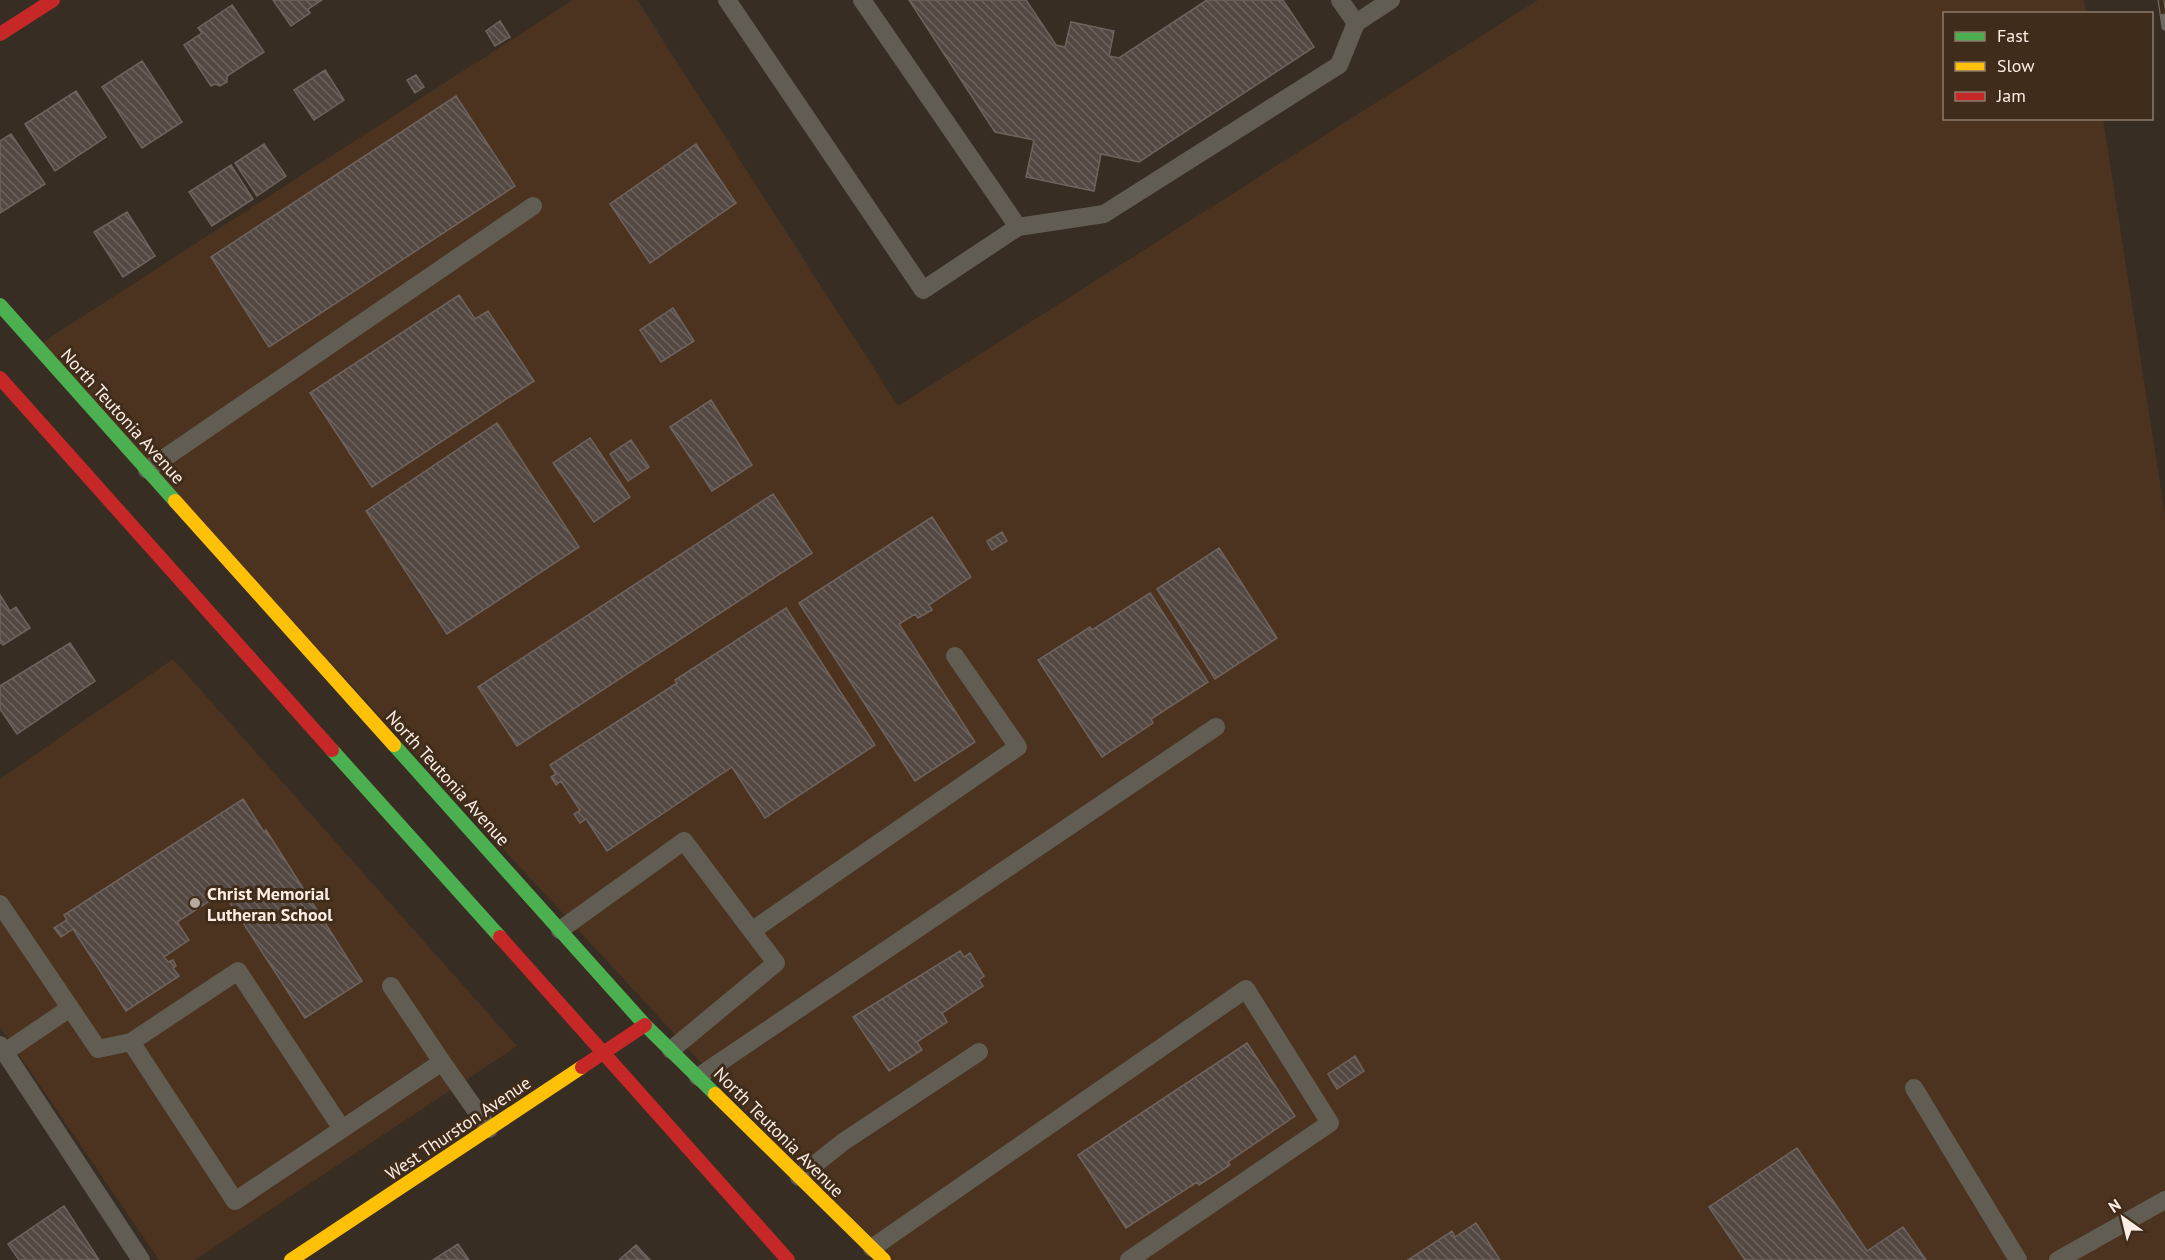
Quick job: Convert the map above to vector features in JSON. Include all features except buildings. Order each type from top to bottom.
[{"type":"main road","points":[[0,34],[53,0]]},
{"type":"main road","name":"North Teutonia Avenue","points":[[0,305],[645,1025],[878,1254]]},
{"type":"main road","points":[[0,378],[788,1260]]},
{"type":"main road","name":"West Thurston Avenue","points":[[291,1260],[645,1025]]},
{"type":"lane","points":[[727,0],[922,290],[1018,227],[1104,214],[1339,65],[1356,23],[1391,0]]},
{"type":"lane","points":[[862,0],[1018,227]]},
{"type":"lane","points":[[1340,0],[1356,23]]},
{"type":"lane","points":[[147,470],[533,206]]},
{"type":"lane","points":[[753,930],[1018,747],[956,656]]},
{"type":"lane","points":[[698,1077],[1216,727]]},
{"type":"lane","points":[[560,930],[684,841],[776,963],[670,1050]]},
{"type":"lane","points":[[0,904],[98,1049],[131,1042],[238,971],[342,1129]]},
{"type":"lane","points":[[391,987],[489,1129]]},
{"type":"lane","points":[[878,1254],[1246,989],[1330,1123],[1129,1260]]},
{"type":"lane","points":[[70,1008],[3,1049],[141,1260]]},
{"type":"lane","points":[[131,1042],[236,1201],[442,1062]]},
{"type":"lane","points":[[799,1177],[843,1142],[979,1052]]},
{"type":"lane","points":[[1914,1088],[2018,1260]]},
{"type":"lane","points":[[2058,1260],[2165,1200]]},
{"type":"shaded area","points":[[573,0],[637,0],[898,406],[1538,0],[2084,0],[2086,12],[1943,12],[1943,120],[2103,120],[2165,515],[2165,1260],[884,1260],[37,346]]},
{"type":"shaded area","name":"Christ Memorial Lutheran School","points":[[173,659],[517,1046],[195,1260],[159,1260],[0,1027],[0,779]]},
{"type":"railway","points":[[2161,0],[2165,27]]},
{"type":"traffic: fast","points":[[0,305],[175,501]]},
{"type":"traffic: fast","points":[[394,745],[645,1025],[715,1094]]},
{"type":"traffic: fast","points":[[332,750],[500,937]]},
{"type":"traffic: slow","points":[[175,501],[394,745]]},
{"type":"traffic: slow","points":[[291,1260],[582,1067]]},
{"type":"traffic: slow","points":[[715,1094],[884,1260]]},
{"type":"traffic: jam","points":[[0,34],[53,0]]},
{"type":"traffic: jam","points":[[0,378],[332,750]]},
{"type":"traffic: jam","points":[[500,937],[788,1260]]},
{"type":"traffic: jam","points":[[582,1067],[645,1025]]},
{"type":"place","name":"Christ Memorial Lutheran School","points":[[195,903]]}]
